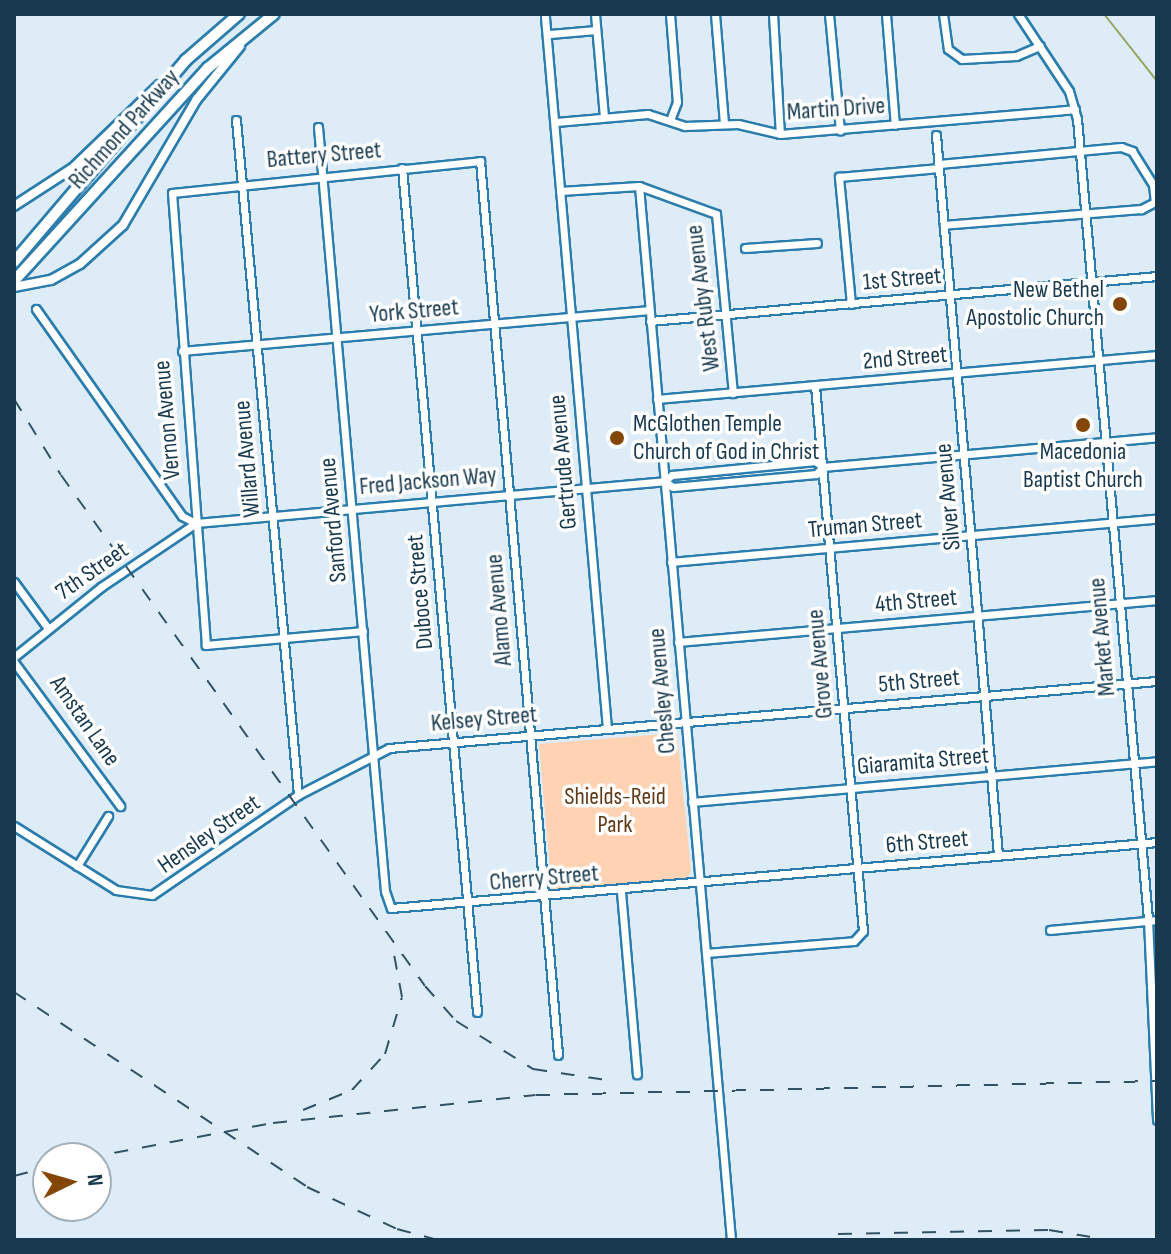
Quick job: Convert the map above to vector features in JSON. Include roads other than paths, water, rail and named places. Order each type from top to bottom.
[{"type":"highway","name":"Richmond Parkway","points":[[14,262],[186,60],[239,14]]},
{"type":"highway","name":"Richmond Parkway","points":[[14,281],[208,68],[274,14]]},
{"type":"main road","points":[[14,287],[51,280],[80,264],[123,225],[197,99],[252,32]]},
{"type":"main road","points":[[14,206],[74,167],[186,60]]},
{"type":"street","points":[[595,14],[604,117]]},
{"type":"street","points":[[670,14],[677,93],[670,120]]},
{"type":"street","points":[[715,14],[724,124]]},
{"type":"street","points":[[773,14],[780,134]]},
{"type":"street","points":[[829,14],[840,130]]},
{"type":"street","points":[[886,14],[895,125]]},
{"type":"street","points":[[943,14],[948,49],[962,59],[1016,56],[1040,46]]},
{"type":"street","name":"Market Avenue","points":[[1018,14],[1069,91],[1075,109],[1148,920],[1157,1120]]},
{"type":"street","points":[[545,15],[550,46]]},
{"type":"street","points":[[545,15],[550,46]]},
{"type":"street","points":[[550,34],[596,30]]},
{"type":"street","name":"Gertrude Avenue","points":[[550,46],[570,317],[607,728]]},
{"type":"street","name":"Martin Drive","points":[[556,122],[648,114],[685,126],[724,124],[780,134],[1075,109]]},
{"type":"street","name":"Willard Avenue","points":[[236,120],[298,795]]},
{"type":"street","name":"Sanford Avenue","points":[[318,127],[385,891],[391,908]]},
{"type":"street","name":"Silver Avenue","points":[[936,135],[998,855]]},
{"type":"street","points":[[851,304],[839,177],[1080,152],[1132,151],[1154,193],[1155,202],[1141,209],[944,225]]},
{"type":"street","name":"Battery Street","points":[[172,193],[243,183],[480,161]]},
{"type":"street","name":"Alamo Avenue","points":[[480,161],[558,1055]]},
{"type":"street","name":"Duboce Street","points":[[402,168],[477,1012]]},
{"type":"street","name":"West Ruby Avenue","points":[[560,191],[639,186],[716,214],[733,393]]},
{"type":"street","name":"Chesley Avenue","points":[[639,186],[731,1240]]},
{"type":"street","name":"Vernon Avenue","points":[[172,193],[206,645],[283,638]]},
{"type":"street","points":[[745,248],[817,243]]},
{"type":"street","name":"1st Street","points":[[650,321],[1157,276]]},
{"type":"street","points":[[36,309],[182,516],[196,523]]},
{"type":"street","name":"York Street","points":[[182,351],[649,310]]},
{"type":"street","name":"2nd Street","points":[[657,399],[1157,355]]},
{"type":"street","name":"Grove Avenue","points":[[706,953],[859,938],[857,868],[815,386]]},
{"type":"street","name":"Fred Jackson Way","points":[[196,523],[664,481],[672,475],[815,461],[823,467],[1157,437]]},
{"type":"street","name":"Truman Street","points":[[671,562],[1157,519]]},
{"type":"street","name":"7th Street","points":[[14,660],[47,627],[196,523]]},
{"type":"street","points":[[14,582],[47,627]]},
{"type":"street","name":"4th Street","points":[[678,642],[1157,600]]},
{"type":"street","points":[[283,638],[363,631]]},
{"type":"street","name":"Amstan Lane","points":[[14,660],[120,806]]},
{"type":"street","name":"5th Street","points":[[685,722],[1157,681]]},
{"type":"street","name":"Kelsey Street","points":[[298,795],[373,752],[685,722]]},
{"type":"street","name":"Giaramita Street","points":[[692,802],[1157,761]]},
{"type":"street","name":"Hensley Street","points":[[14,826],[116,890],[133,897],[152,895],[298,795]]},
{"type":"street","points":[[77,866],[108,816]]},
{"type":"street","name":"6th Street","points":[[700,882],[1157,842]]},
{"type":"street","name":"Cherry Street","points":[[391,908],[621,892],[700,882]]},
{"type":"street","points":[[621,892],[637,1074]]},
{"type":"street","points":[[1050,930],[1157,920]]},
{"type":"waterway","points":[[1104,14],[1157,81]]},
{"type":"railway","points":[[14,399],[61,475],[425,986],[456,1021],[533,1069],[613,1081]]},
{"type":"railway","points":[[303,1110],[352,1090],[385,1054],[402,997],[393,949]]},
{"type":"railway","points":[[14,992],[307,1187],[397,1229],[438,1240]]},
{"type":"railway","points":[[112,1153],[273,1123],[536,1095],[1157,1081]]},
{"type":"railway","points":[[14,1176],[32,1171]]},
{"type":"railway","points":[[838,1234],[1049,1230],[1109,1240]]},
{"type":"place","name":"New Bethel Apostolic Church","points":[[1120,304]]},
{"type":"place","name":"Macedonia Baptist Church","points":[[1083,425]]},
{"type":"place","name":"McGlothen Temple Church of God in Christ","points":[[617,438]]},
{"type":"park label","name":"Shields-Reid Park","points":[[615,811]]}]
